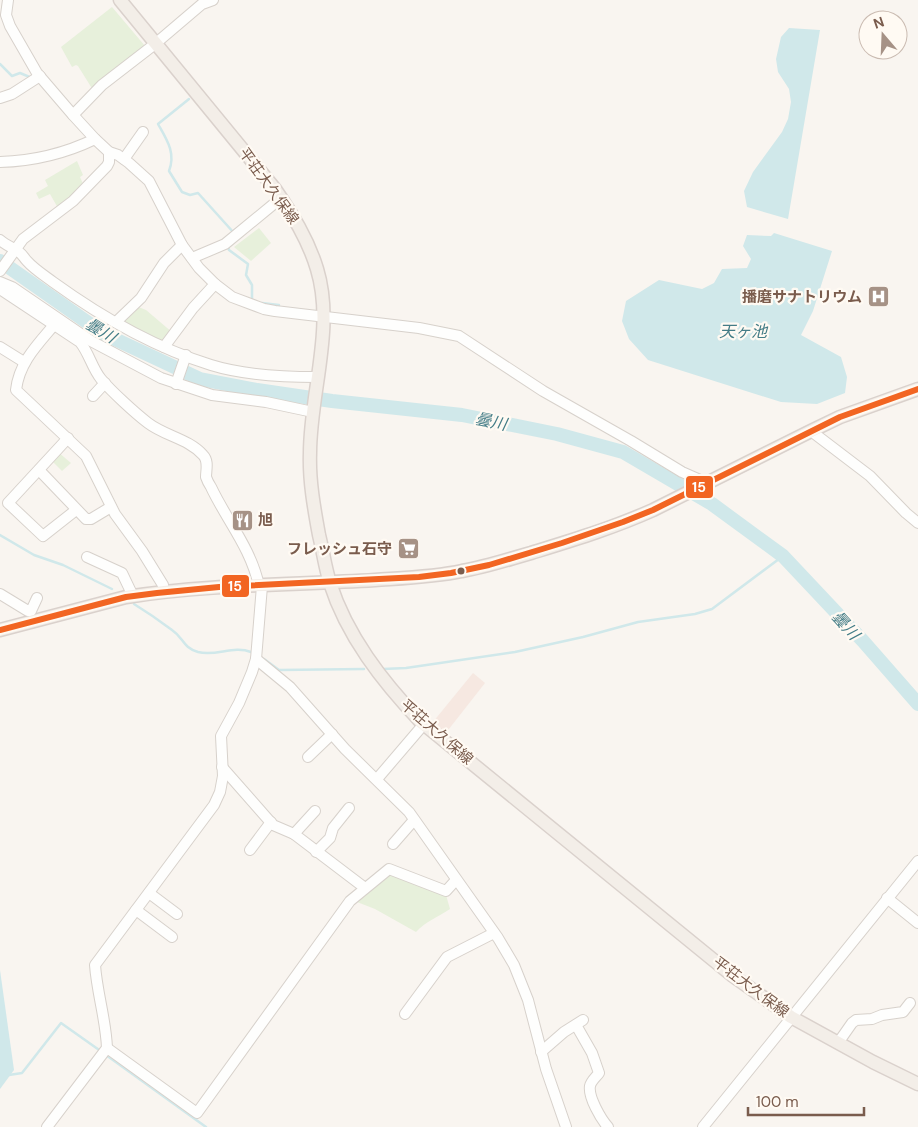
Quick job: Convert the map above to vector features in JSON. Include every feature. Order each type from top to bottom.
[{"type":"main road","name":"平荘大久保線","points":[[120,0],[281,198],[303,233],[317,270],[323,315],[310,432],[310,474],[316,521],[330,582],[342,612],[377,672],[392,692],[424,724],[733,976],[791,1017],[918,1084]]},
{"type":"main road","points":[[0,630],[133,596],[164,592],[433,575],[462,572],[490,565],[607,529],[653,510],[840,417],[918,389]]},
{"type":"street","points":[[8,0],[3,16],[40,76],[73,115],[109,152],[124,159],[149,181],[182,245],[215,284],[232,297],[264,309],[419,328],[459,336],[543,391],[682,472],[707,483]]},
{"type":"street","points":[[73,115],[102,85],[202,4],[212,0]]},
{"type":"street","points":[[0,98],[12,94],[40,76]]},
{"type":"street","points":[[124,159],[143,132]]},
{"type":"street","points":[[0,162],[37,159],[56,155],[95,138]]},
{"type":"street","points":[[0,271],[22,239],[85,190],[109,162],[109,152]]},
{"type":"street","points":[[192,258],[225,244],[281,198]]},
{"type":"street","points":[[0,240],[20,253],[52,282],[116,322],[164,347],[211,365],[267,374],[316,379]]},
{"type":"street","points":[[116,322],[140,298],[164,263],[182,245]]},
{"type":"street","points":[[0,282],[12,287],[91,341],[161,378],[212,395],[266,402],[313,411]]},
{"type":"street","points":[[164,347],[192,308],[215,284]]},
{"type":"street","points":[[0,289],[80,342],[105,383],[154,428],[190,444],[206,458],[206,478],[228,520],[243,542],[260,586],[256,659],[239,702],[221,736],[223,776],[220,792],[214,805],[95,965],[96,981],[106,1034],[106,1048],[47,1127]]},
{"type":"street","points":[[54,325],[24,362],[17,380],[16,390],[89,460],[111,507],[163,585],[164,592]]},
{"type":"street","points":[[1,351],[24,362]]},
{"type":"street","points":[[176,384],[186,355]]},
{"type":"street","points":[[93,396],[105,383]]},
{"type":"street","points":[[811,431],[870,476],[918,523]]},
{"type":"street","points":[[68,438],[8,504],[42,536],[76,510]]},
{"type":"street","points":[[39,470],[86,520],[111,507]]},
{"type":"street","points":[[87,557],[122,573],[133,596]]},
{"type":"street","points":[[0,594],[28,612],[37,598]]},
{"type":"street","points":[[256,659],[290,687],[414,820],[494,932],[514,965],[528,1000],[541,1052],[566,1127]]},
{"type":"street","points":[[377,780],[424,724]]},
{"type":"street","points":[[308,756],[332,734]]},
{"type":"street","points":[[222,767],[271,822],[294,834],[365,888]]},
{"type":"street","points":[[316,852],[330,838],[333,828],[349,808]]},
{"type":"street","points":[[294,834],[315,812]]},
{"type":"street","points":[[393,844],[414,820]]},
{"type":"street","points":[[250,850],[271,822]]},
{"type":"street","points":[[704,1127],[918,861]]},
{"type":"street","points":[[106,1048],[196,1113],[350,901],[389,868],[446,891],[456,880]]},
{"type":"street","points":[[149,893],[177,914]]},
{"type":"street","points":[[888,898],[918,923]]},
{"type":"street","points":[[136,910],[172,937]]},
{"type":"street","points":[[405,1014],[447,957],[494,932]]},
{"type":"street","points":[[838,1043],[856,1020],[872,1019],[882,1015],[903,1012],[910,1003]]},
{"type":"street","points":[[541,1052],[564,1032],[580,1022],[599,1073],[590,1084],[590,1088],[601,1119],[608,1127]]},
{"type":"shaded area","points":[[473,673],[485,683],[445,734],[433,722]]},
{"type":"green space","points":[[112,7],[145,46],[93,90],[78,66],[72,67],[61,47]]},
{"type":"green space","points":[[77,161],[83,175],[80,177],[84,186],[58,208],[50,194],[39,199],[36,193],[48,186],[45,180]]},
{"type":"green space","points":[[259,228],[271,243],[251,261],[234,247]]},
{"type":"green space","points":[[136,306],[146,310],[173,333],[165,344],[119,321]]},
{"type":"green space","points":[[58,452],[71,463],[62,471],[51,460]]},
{"type":"green space","points":[[396,874],[446,895],[450,909],[428,922],[416,932],[375,909],[357,902],[357,897],[386,875]]},
{"type":"water","points":[[789,28],[820,30],[788,219],[747,207],[744,191],[753,172],[782,132],[788,119],[791,102],[789,89],[778,72],[776,59],[781,37]]},
{"type":"water","name":"天ヶ池","points":[[774,233],[832,251],[813,311],[801,335],[841,357],[847,377],[845,393],[817,404],[781,402],[648,360],[629,339],[622,321],[626,301],[659,280],[702,289],[714,283],[722,269],[747,268],[751,259],[743,246],[747,235],[771,236]]},
{"type":"water","points":[[0,970],[14,1070],[0,1089]]},
{"type":"waterway","points":[[0,64],[12,76],[20,73],[32,78]]},
{"type":"waterway","points":[[189,99],[158,124],[171,152],[172,158],[169,171],[182,192],[190,195],[198,193],[234,233]]},
{"type":"waterway","points":[[228,247],[229,250],[248,264],[246,275],[252,285],[252,300],[254,301]]},
{"type":"waterway","name":"曇川","points":[[0,261],[104,334],[200,379],[332,401],[462,415],[557,434],[623,452],[712,504],[783,556],[863,641],[918,704]]},
{"type":"waterway","points":[[262,303],[279,305]]},
{"type":"waterway","points":[[0,535],[34,555],[63,565],[112,589]]},
{"type":"waterway","points":[[383,669],[406,668],[515,652],[583,637],[638,622],[695,614],[712,609],[783,556]]},
{"type":"waterway","points":[[134,604],[176,633],[193,650],[205,653],[238,650],[251,652]]},
{"type":"waterway","points":[[264,659],[279,670],[364,669]]},
{"type":"waterway","points":[[9,1075],[22,1073],[61,1023],[102,1052]]},
{"type":"waterway","points":[[106,1055],[206,1127]]},
{"type":"transit line","name":"15","points":[[0,630],[126,597],[219,587],[419,577],[489,565],[562,543],[653,510],[840,417],[918,389]]},
{"type":"place","name":"播磨サナトリウム","points":[[878,297]]},
{"type":"place","name":"旭","points":[[242,520]]},
{"type":"place","name":"フレッシュ石守","points":[[408,549]]}]
